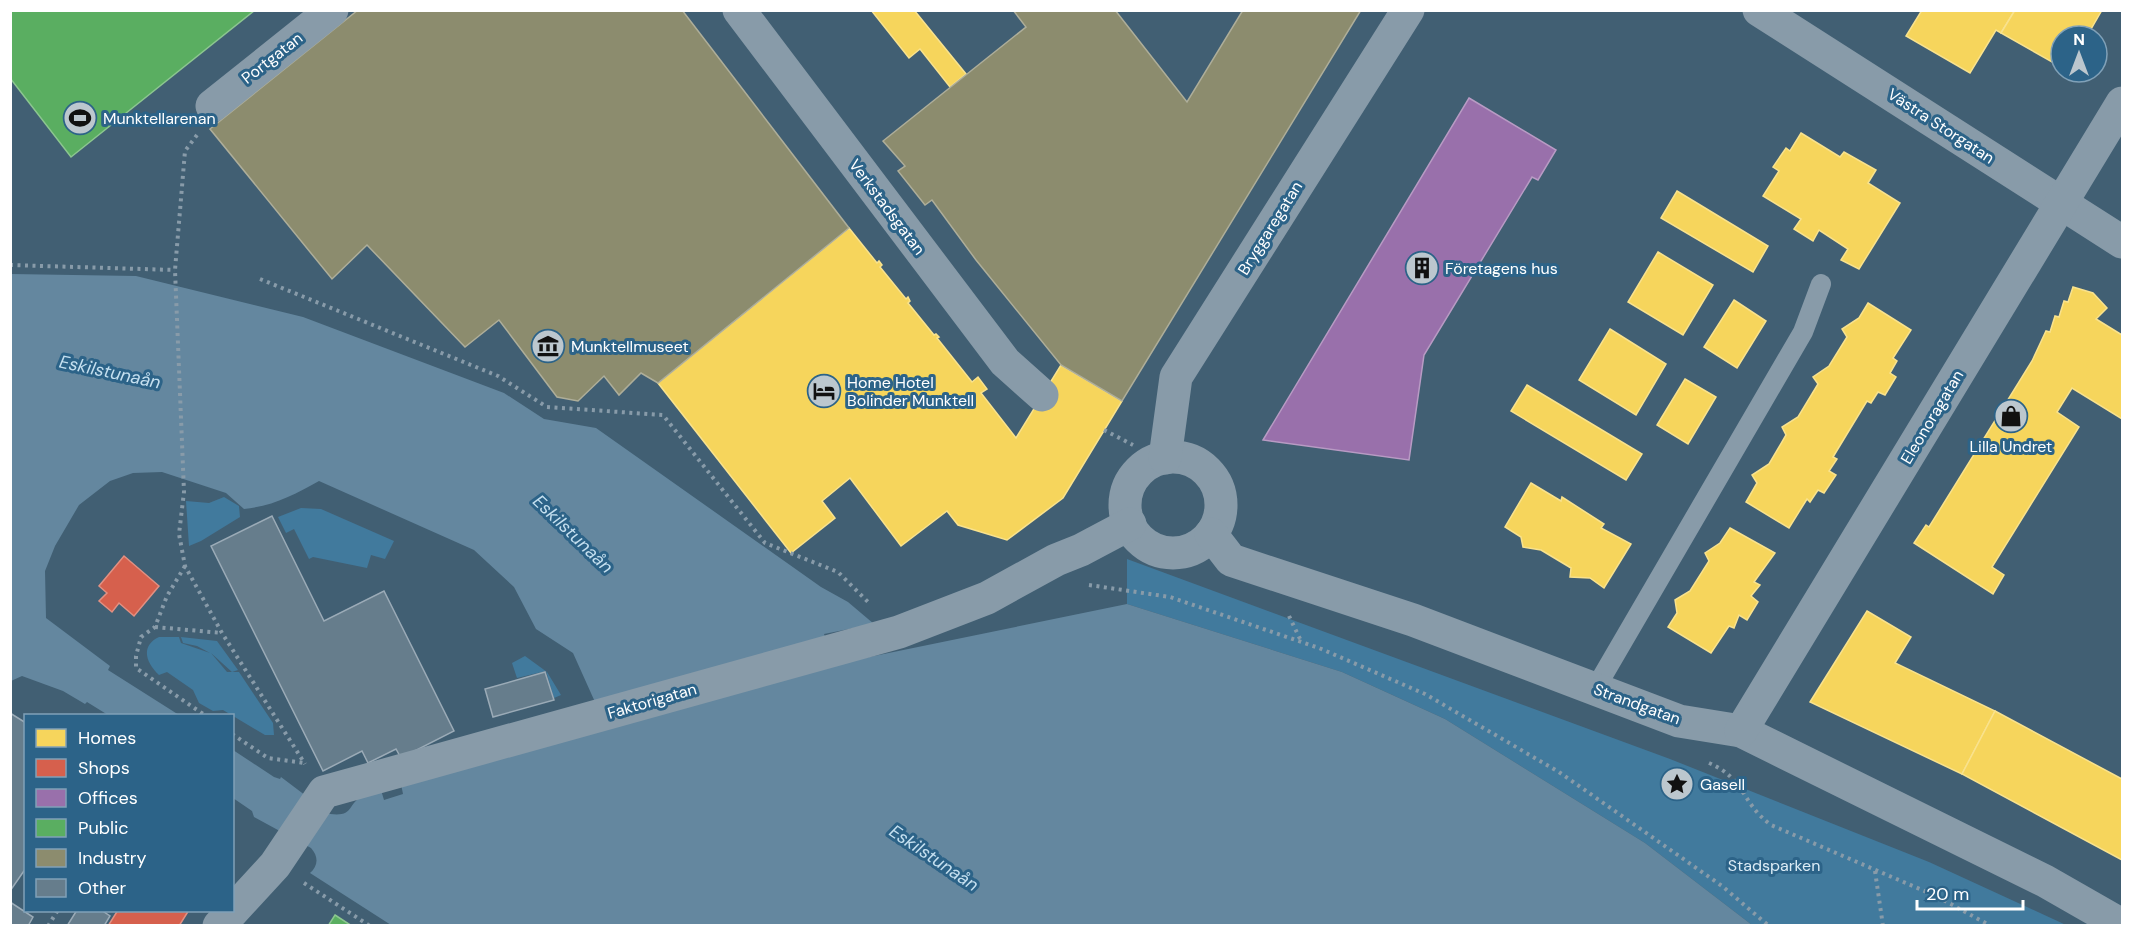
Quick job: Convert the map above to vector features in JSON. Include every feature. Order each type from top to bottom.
[{"type":"street","name":"Portgatan","points":[[212,106],[332,10]]},
{"type":"street","name":"Verkstadsgatan","points":[[739,10],[1005,362],[1042,395]]},
{"type":"street","name":"Bryggaregatan","points":[[1165,458],[1176,377],[1408,10]]},
{"type":"street","name":"Västra Storgatan","points":[[1759,10],[2122,242]]},
{"type":"street","name":"Eleonoragatan","points":[[1741,731],[2122,103]]},
{"type":"street","points":[[1165,458],[1191,460],[1214,478],[1220,492],[1222,507],[1219,521],[1200,545],[1186,551],[1171,553],[1142,542],[1130,524],[1125,502],[1128,488],[1135,476],[1146,465],[1165,458]]},
{"type":"street","name":"Faktorigatan","points":[[324,792],[899,632],[987,598],[1056,560],[1081,550],[1130,524]]},
{"type":"street","name":"Strandgatan","points":[[1211,534],[1231,560],[1413,620],[1679,721],[1741,731],[2045,881],[2122,925]]},
{"type":"street","points":[[234,910],[275,865],[324,792]]},
{"type":"street","points":[[219,926],[232,912]]},
{"type":"lane","points":[[1595,689],[1803,332],[1821,284]]},
{"type":"path","points":[[212,106],[208,120],[185,151],[175,270],[184,492],[179,534],[185,566],[222,633],[324,792]]},
{"type":"path","points":[[10,266],[175,270]]},
{"type":"path","points":[[260,279],[498,376],[547,407],[663,415],[765,543],[838,572],[899,632]]},
{"type":"path","points":[[1056,560],[1089,585],[1170,597],[1301,642],[1425,694],[1559,772],[1722,886],[1769,926]]},
{"type":"path","points":[[185,566],[167,596],[155,627],[141,637],[136,656],[136,668],[203,714]]},
{"type":"path","points":[[1287,612],[1301,642]]},
{"type":"path","points":[[155,627],[222,633]]},
{"type":"path","points":[[234,735],[268,758],[305,763]]},
{"type":"path","points":[[275,865],[370,926]]},
{"type":"path","points":[[1883,926],[1875,871],[1936,896],[1991,926]]},
{"type":"path","points":[[48,926],[57,912]]},
{"type":"green space","points":[[224,497],[239,506],[240,517],[189,546],[186,501],[209,503]]},
{"type":"green space","points":[[301,508],[321,509],[394,541],[385,559],[371,555],[367,568],[313,557],[309,559],[294,529],[286,533],[278,517]]},
{"type":"green space","name":"Stadsparken","points":[[1127,559],[1670,759],[1929,862],[2066,925],[1752,925],[1645,843],[1445,719],[1342,672],[1127,604]]},
{"type":"green space","points":[[159,637],[179,637],[181,643],[210,653],[197,646],[183,643],[181,637],[217,641],[238,670],[232,672],[239,672],[273,723],[274,735],[265,735],[234,717],[234,714],[223,710],[213,711],[199,703],[193,690],[167,672],[159,675],[147,655],[149,645]],"holes":[[[211,653],[232,672],[227,672]]]},
{"type":"green space","points":[[525,656],[546,671],[517,678],[512,663]]},
{"type":"green space","points":[[547,672],[561,695],[554,698]]},
{"type":"water","name":"Eskilstunaån","points":[[11,274],[136,276],[303,317],[504,393],[544,419],[596,428],[821,587],[848,602],[874,624],[824,634],[835,664],[1127,604],[1342,672],[1445,719],[1645,843],[1752,925],[391,925],[310,873],[316,861],[311,848],[254,817],[252,811],[234,799],[234,751],[274,777],[280,779],[281,777],[330,814],[343,814],[364,795],[381,790],[384,800],[403,794],[401,784],[595,702],[573,653],[536,629],[514,587],[474,550],[319,481],[283,499],[244,509],[226,493],[162,472],[133,473],[110,481],[79,505],[55,546],[45,571],[46,618],[110,666],[108,670],[177,714],[106,714],[63,691],[22,676],[11,681]]},
{"type":"building: Homes","points":[[871,10],[914,10],[966,74],[950,87],[920,49],[909,58]]},
{"type":"building: Homes","points":[[1922,10],[2015,10],[2001,33],[1996,30],[1970,73],[1906,36]]},
{"type":"building: Homes","points":[[2015,10],[2102,10],[2094,24],[2049,24],[2049,60],[2001,33]]},
{"type":"building: Homes","points":[[1801,133],[1840,157],[1844,152],[1876,170],[1868,183],[1900,203],[1859,269],[1841,260],[1848,249],[1819,230],[1813,241],[1794,229],[1801,219],[1763,196],[1779,171],[1773,167],[1786,148],[1790,151]]},
{"type":"building: Homes","points":[[1677,191],[1768,246],[1753,272],[1661,218]]},
{"type":"building: Homes","name":"Home Hotel Bolinder Munktell","points":[[849,228],[877,263],[879,261],[882,265],[880,267],[906,299],[908,297],[910,301],[908,303],[934,335],[939,337],[937,338],[972,382],[978,377],[987,389],[981,393],[1016,438],[1061,365],[1122,401],[1063,498],[1007,540],[958,525],[947,511],[901,546],[850,478],[822,501],[835,518],[791,553],[658,383]]},
{"type":"building: Homes","points":[[1658,252],[1713,285],[1683,335],[1628,302]]},
{"type":"building: Homes","points":[[2073,287],[2093,293],[2107,308],[2096,319],[2122,335],[2122,419],[2072,388],[2057,412],[2079,427],[1992,567],[2004,575],[1993,594],[1914,543],[1926,525],[1929,527],[2032,361],[2046,331],[2050,332],[2055,316],[2059,317],[2064,301],[2068,302]]},
{"type":"building: Homes","points":[[1734,300],[1766,321],[1737,368],[1704,347]]},
{"type":"building: Homes","points":[[1868,303],[1911,330],[1893,358],[1897,361],[1890,373],[1896,377],[1885,395],[1878,392],[1871,403],[1867,401],[1833,457],[1837,459],[1829,471],[1836,475],[1824,493],[1818,490],[1810,502],[1807,499],[1789,528],[1746,502],[1757,483],[1752,475],[1769,464],[1786,435],[1782,427],[1798,417],[1818,384],[1813,377],[1829,366],[1847,337],[1842,329],[1859,318]]},
{"type":"building: Homes","points":[[1610,329],[1666,364],[1636,415],[1579,380]]},
{"type":"building: Homes","points":[[1685,379],[1716,397],[1688,444],[1657,425]]},
{"type":"building: Homes","points":[[1527,385],[1642,454],[1626,480],[1511,411]]},
{"type":"building: Homes","points":[[1531,483],[1561,501],[1562,497],[1604,524],[1601,528],[1631,544],[1604,588],[1590,578],[1570,577],[1571,568],[1541,550],[1523,547],[1521,537],[1505,527]]},
{"type":"building: Homes","points":[[1730,528],[1775,553],[1754,582],[1760,585],[1751,596],[1758,602],[1747,620],[1739,615],[1734,628],[1729,626],[1711,653],[1668,627],[1677,613],[1675,600],[1690,591],[1709,561],[1705,553],[1720,543]]},
{"type":"building: Homes","points":[[1867,611],[1911,637],[1895,663],[1995,711],[1962,774],[1810,702]]},
{"type":"building: Homes","points":[[1995,711],[2122,779],[2122,860],[1962,774]]},
{"type":"building: Shops","points":[[124,556],[159,586],[134,616],[119,603],[112,612],[99,601],[107,593],[99,586]]},
{"type":"building: Shops","points":[[117,912],[188,912],[179,926],[108,926]]},
{"type":"building: Offices","name":"Företagens hus","points":[[1469,98],[1556,150],[1538,180],[1532,177],[1424,355],[1409,460],[1263,440]]},
{"type":"building: Public","name":"Munktellarenan","points":[[10,10],[255,10],[71,157],[10,78]]},
{"type":"building: Public","points":[[335,915],[352,926],[328,926]]},
{"type":"building: Industry","points":[[358,10],[682,10],[849,228],[658,383],[641,373],[619,395],[604,376],[578,401],[557,397],[499,320],[465,347],[367,245],[332,279],[210,129]]},
{"type":"building: Industry","points":[[1013,10],[1115,10],[1187,102],[1243,10],[1361,10],[1122,401],[1061,365],[976,260],[932,200],[925,205],[898,171],[905,166],[883,141],[1026,27]]},
{"type":"building: Other","points":[[272,516],[324,621],[384,591],[454,731],[401,758],[396,749],[368,763],[362,751],[323,771],[211,546]]},
{"type":"building: Other","points":[[545,672],[554,700],[493,717],[485,689]]},
{"type":"building: Other","points":[[10,713],[24,722],[24,871],[10,891]]},
{"type":"building: Other","points":[[10,902],[33,917],[28,926],[10,926]]},
{"type":"building: Other","points":[[76,912],[104,912],[110,916],[104,926],[67,926]]},
{"type":"place","name":"Munktellarenan","points":[[80,118]]},
{"type":"place","name":"Företagens hus","points":[[1422,268]]},
{"type":"place","name":"Munktellmuseet","points":[[548,346]]},
{"type":"place","name":"Home Hotel Bolinder Munktell","points":[[824,391]]},
{"type":"place","name":"Lilla Undret","points":[[2011,416]]},
{"type":"place","name":"Gasell","points":[[1677,784]]}]
